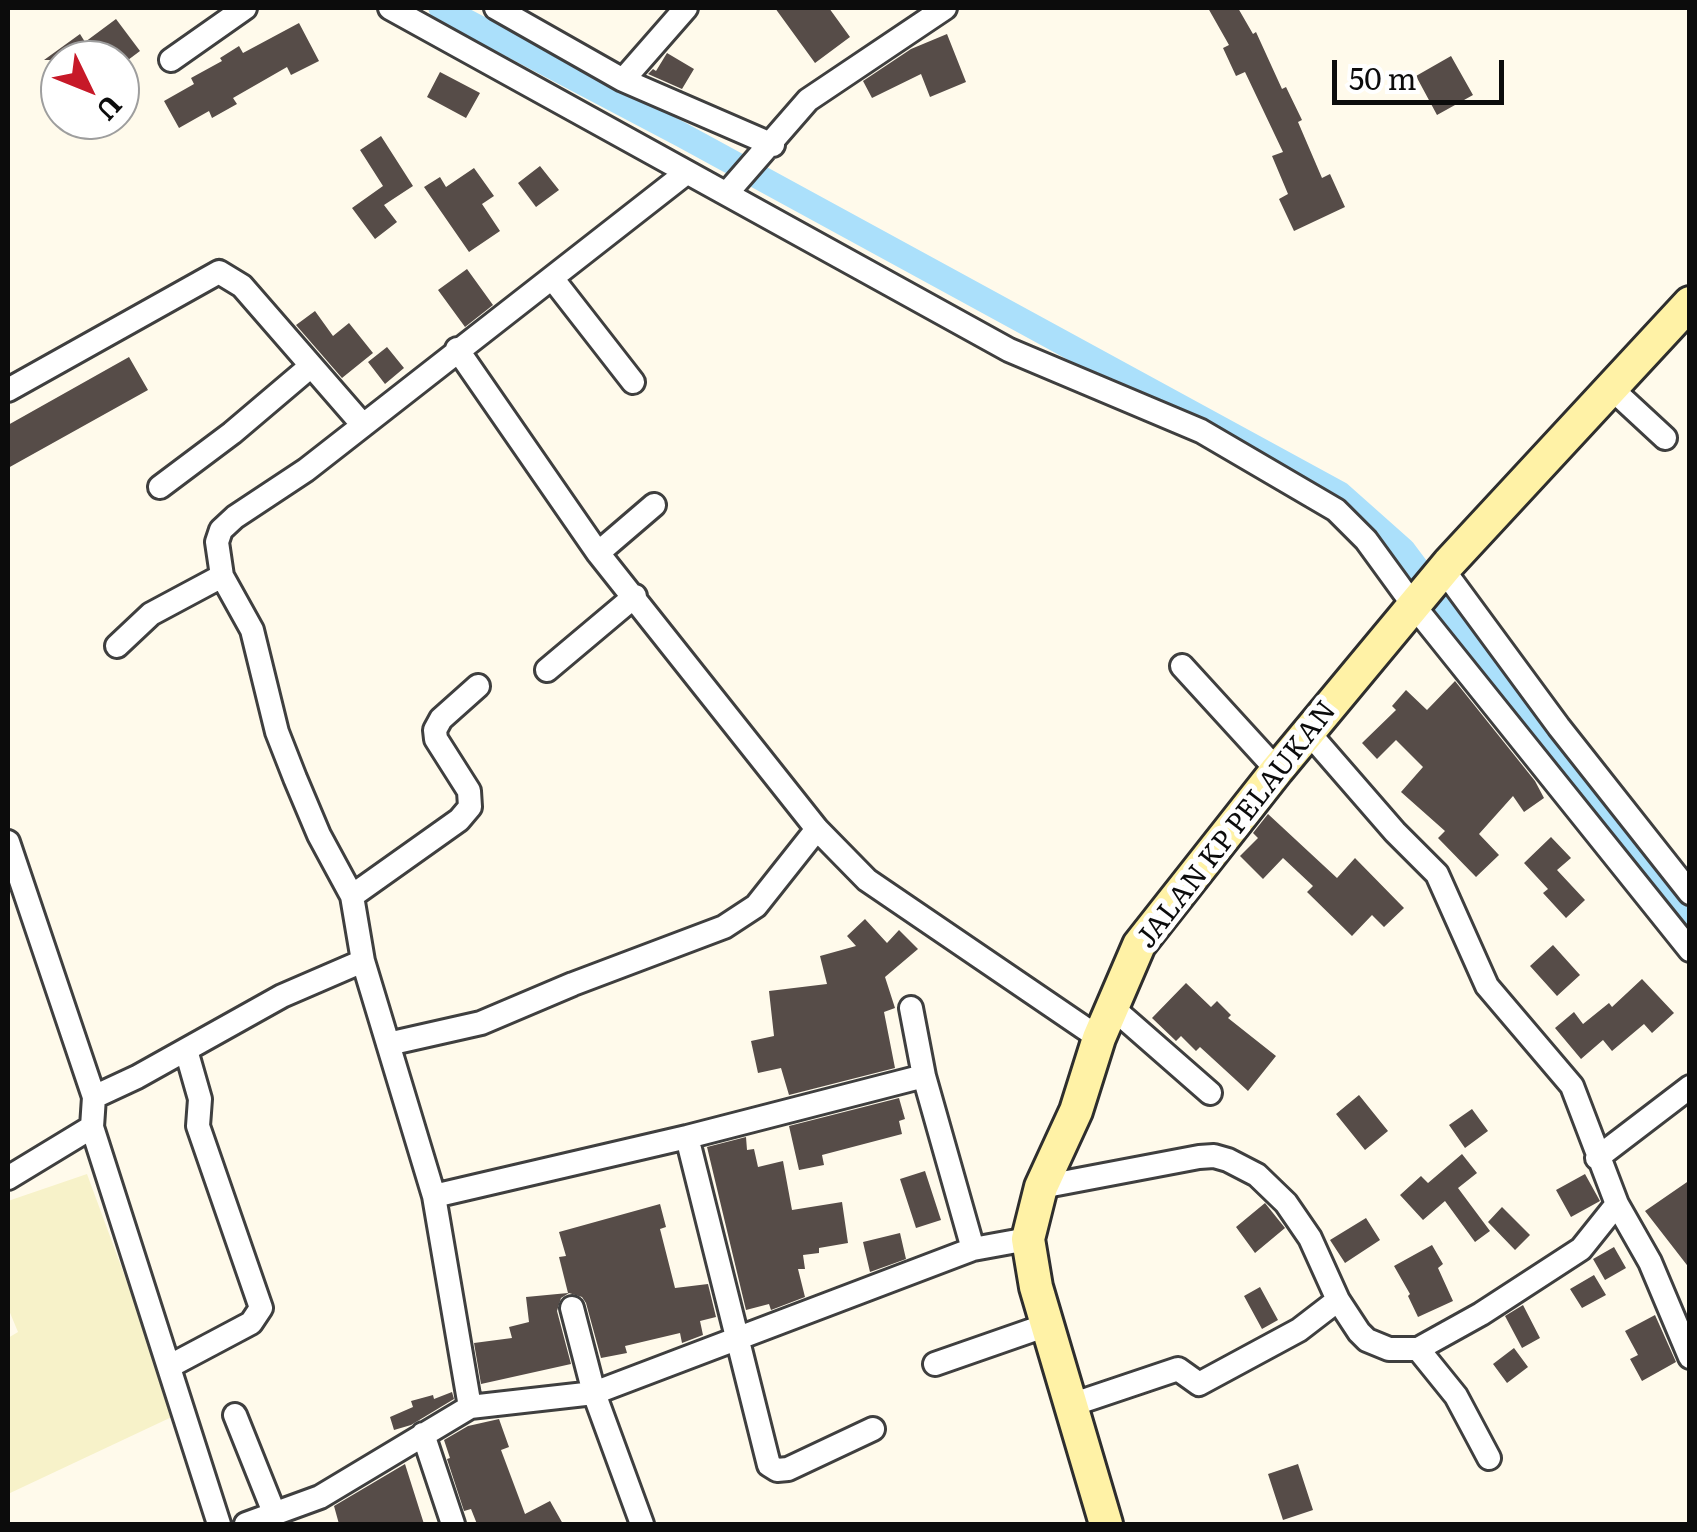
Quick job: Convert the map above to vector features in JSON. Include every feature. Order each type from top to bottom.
[{"type":"street","points":[[171,60],[245,8]]},
{"type":"street","points":[[390,8],[1009,350],[1201,431],[1336,510],[1366,540],[1690,950]]},
{"type":"street","points":[[496,8],[758,158]]},
{"type":"street","points":[[623,80],[658,35],[686,8]]},
{"type":"street","points":[[727,193],[808,100],[946,8]]},
{"type":"street","points":[[470,1407],[434,1196],[363,961],[352,896],[295,778],[278,732],[252,630],[222,576],[217,542],[221,530],[235,517],[306,470],[686,173]]},
{"type":"street","points":[[8,390],[219,272],[242,286],[362,424]]},
{"type":"street","points":[[552,278],[633,382]]},
{"type":"street","points":[[1690,303],[1447,568],[1505,654],[1690,892]]},
{"type":"street","points":[[456,350],[598,553],[818,829],[867,880],[1106,1024],[1210,1093]]},
{"type":"street","points":[[160,487],[311,366]]},
{"type":"street","points":[[1611,388],[1665,438]]},
{"type":"street","points":[[598,553],[654,504]]},
{"type":"street","name":"JALAN KP PELAUKAN","points":[[1106,1524],[1036,1287],[1028,1239],[1040,1187],[1076,1111],[1139,945],[1277,770],[1447,568]]},
{"type":"street","points":[[117,646],[151,614],[222,576]]},
{"type":"street","points":[[547,670],[635,596]]},
{"type":"street","points":[[1474,681],[1505,654]]},
{"type":"street","points":[[1182,666],[1277,770]]},
{"type":"street","points":[[352,896],[459,820],[470,807],[469,791],[436,739],[435,730],[441,718],[478,686]]},
{"type":"street","points":[[1308,733],[1437,874],[1487,986],[1572,1086],[1617,1204],[1650,1262],[1690,1357]]},
{"type":"street","points":[[388,1044],[481,1023],[724,927],[756,906],[818,829]]},
{"type":"street","points":[[8,842],[94,1098],[92,1127],[219,1524]]},
{"type":"street","points":[[94,1098],[282,996],[363,961]]},
{"type":"street","points":[[912,1008],[924,1076],[973,1249]]},
{"type":"street","points":[[170,1366],[250,1323],[262,1308],[198,1126],[200,1098],[186,1050]]},
{"type":"street","points":[[434,1196],[687,1138],[924,1076]]},
{"type":"street","points":[[1597,1158],[1690,1087]]},
{"type":"street","points":[[8,1178],[92,1127]]},
{"type":"street","points":[[687,1138],[770,1465],[777,1470],[788,1469],[873,1429]]},
{"type":"street","points":[[1040,1187],[1199,1157],[1228,1160],[1257,1175],[1286,1203],[1310,1238],[1338,1300],[1367,1340],[1390,1349],[1418,1349],[1481,1314],[1582,1248],[1617,1204]]},
{"type":"street","points":[[246,1524],[320,1497],[470,1407],[594,1393],[973,1249],[1028,1239]]},
{"type":"street","points":[[1071,1405],[1178,1369],[1199,1384],[1299,1330],[1338,1300]]},
{"type":"street","points":[[572,1308],[594,1393],[642,1524]]},
{"type":"street","points":[[936,1364],[1047,1325]]},
{"type":"street","points":[[1418,1349],[1456,1396],[1489,1458]]},
{"type":"street","points":[[235,1415],[275,1515]]},
{"type":"street","points":[[423,1434],[454,1524]]},
{"type":"shaded area","points":[[87,1174],[176,1415],[8,1494],[8,1338],[18,1332],[8,1308],[8,1201]]},
{"type":"building","points":[[775,8],[829,8],[850,37],[815,63]]},
{"type":"building","points":[[1208,8],[1238,8],[1253,34],[1256,32],[1282,89],[1286,87],[1302,120],[1298,122],[1322,178],[1330,174],[1345,207],[1294,231],[1279,199],[1288,194],[1272,156],[1283,152],[1245,72],[1236,76],[1223,48],[1229,45]]},
{"type":"building","points":[[116,19],[132,40],[88,40]]},
{"type":"building","points":[[299,23],[319,61],[291,75],[287,67],[233,98],[237,104],[212,118],[209,111],[179,128],[164,101],[194,84],[191,78],[222,61],[220,58],[239,46],[243,53]]},
{"type":"building","points":[[947,34],[966,82],[930,97],[921,74],[872,98],[863,81],[911,49]]},
{"type":"building","points":[[667,53],[694,69],[682,89],[648,74],[656,71]]},
{"type":"building","points":[[1451,56],[1473,95],[1437,115],[1416,76]]},
{"type":"building","points":[[440,72],[480,93],[466,118],[427,97]]},
{"type":"building","points":[[381,136],[413,186],[384,205],[397,222],[375,239],[352,208],[383,186],[360,150]]},
{"type":"building","points":[[540,166],[559,190],[536,207],[518,183]]},
{"type":"building","points":[[474,168],[494,196],[482,204],[500,231],[469,252],[424,187],[440,177],[446,187]]},
{"type":"building","points":[[467,269],[493,305],[465,327],[438,290]]},
{"type":"building","points":[[315,311],[333,336],[349,323],[373,353],[342,378],[296,325]]},
{"type":"building","points":[[387,347],[404,368],[385,384],[368,362]]},
{"type":"building","points":[[129,357],[148,390],[8,468],[8,425]]},
{"type":"building","points":[[1455,681],[1535,781],[1544,798],[1524,812],[1513,796],[1479,834],[1499,855],[1476,877],[1438,838],[1445,831],[1401,792],[1423,767],[1396,740],[1377,759],[1362,743],[1396,710],[1392,706],[1406,690],[1427,710]]},
{"type":"building","points":[[1268,814],[1337,878],[1355,858],[1404,908],[1384,927],[1372,915],[1352,936],[1307,892],[1313,886],[1283,858],[1263,879],[1240,856],[1258,838],[1253,833]]},
{"type":"building","points":[[1551,837],[1571,858],[1557,870],[1585,900],[1566,918],[1543,893],[1548,889],[1524,863]]},
{"type":"building","points":[[865,919],[887,943],[899,930],[918,949],[885,977],[895,1008],[884,1012],[895,1068],[789,1095],[781,1068],[758,1073],[751,1041],[774,1036],[769,991],[827,984],[820,956],[856,946],[847,936]]},
{"type":"building","points":[[1553,945],[1580,975],[1557,996],[1530,966]]},
{"type":"building","points":[[1642,979],[1674,1013],[1652,1033],[1644,1024],[1612,1051],[1603,1040],[1581,1059],[1555,1028],[1574,1012],[1583,1024],[1609,1003],[1612,1007]]},
{"type":"building","points":[[1186,983],[1211,1007],[1217,1001],[1231,1015],[1228,1018],[1276,1056],[1248,1091],[1200,1047],[1196,1051],[1181,1036],[1176,1041],[1152,1018]]},
{"type":"building","points":[[1359,1095],[1388,1131],[1365,1150],[1336,1114]]},
{"type":"building","points":[[899,1098],[905,1119],[899,1121],[902,1134],[822,1155],[824,1165],[799,1170],[789,1126]]},
{"type":"building","points":[[1472,1109],[1488,1131],[1465,1148],[1449,1125]]},
{"type":"building","points":[[746,1137],[747,1150],[754,1149],[758,1167],[783,1161],[792,1210],[842,1202],[848,1243],[803,1255],[805,1269],[798,1269],[805,1297],[771,1310],[769,1304],[746,1310],[707,1147]]},
{"type":"building","points":[[1462,1154],[1477,1173],[1458,1188],[1490,1231],[1475,1242],[1445,1201],[1423,1220],[1400,1195],[1421,1176],[1428,1183]]},
{"type":"building","points":[[925,1171],[941,1220],[916,1228],[900,1179]]},
{"type":"building","points":[[1585,1174],[1600,1201],[1571,1217],[1556,1190]]},
{"type":"building","points":[[1690,1180],[1690,1269],[1645,1211]]},
{"type":"building","points":[[1265,1203],[1285,1228],[1255,1253],[1236,1227]]},
{"type":"building","points":[[660,1204],[666,1227],[660,1229],[675,1288],[708,1284],[716,1317],[700,1321],[703,1335],[682,1343],[680,1333],[625,1346],[627,1353],[601,1358],[586,1303],[582,1297],[569,1293],[561,1298],[557,1311],[571,1364],[481,1384],[474,1343],[512,1338],[509,1327],[529,1322],[526,1297],[568,1293],[559,1257],[566,1256],[559,1232]]},
{"type":"building","points":[[1502,1207],[1530,1235],[1515,1250],[1488,1222]]},
{"type":"building","points":[[1366,1218],[1380,1240],[1345,1263],[1330,1240]]},
{"type":"building","points":[[900,1233],[906,1259],[870,1272],[863,1242]]},
{"type":"building","points":[[1432,1245],[1443,1264],[1438,1268],[1453,1301],[1418,1317],[1394,1266]]},
{"type":"building","points":[[1614,1247],[1626,1268],[1605,1280],[1593,1259]]},
{"type":"building","points":[[1594,1275],[1606,1295],[1582,1308],[1570,1289]]},
{"type":"building","points":[[1260,1287],[1278,1320],[1262,1329],[1244,1296]]},
{"type":"building","points":[[1523,1305],[1540,1338],[1522,1348],[1505,1316]]},
{"type":"building","points":[[1655,1315],[1676,1362],[1642,1381],[1630,1359],[1638,1355],[1625,1331]]},
{"type":"building","points":[[1514,1348],[1528,1367],[1507,1383],[1493,1364]]},
{"type":"building","points":[[452,1392],[454,1399],[411,1425],[394,1430],[390,1417],[413,1407],[411,1401]]},
{"type":"building","points":[[499,1419],[509,1447],[501,1450],[525,1514],[550,1501],[563,1524],[477,1524],[471,1509],[464,1511],[444,1440],[468,1426]]},
{"type":"building","points":[[405,1464],[424,1524],[339,1524],[334,1506]]},
{"type":"building","points":[[1298,1464],[1313,1510],[1283,1520],[1268,1474]]},
{"type":"waterway","points":[[441,8],[1340,494],[1403,550],[1507,689],[1690,920]]}]
